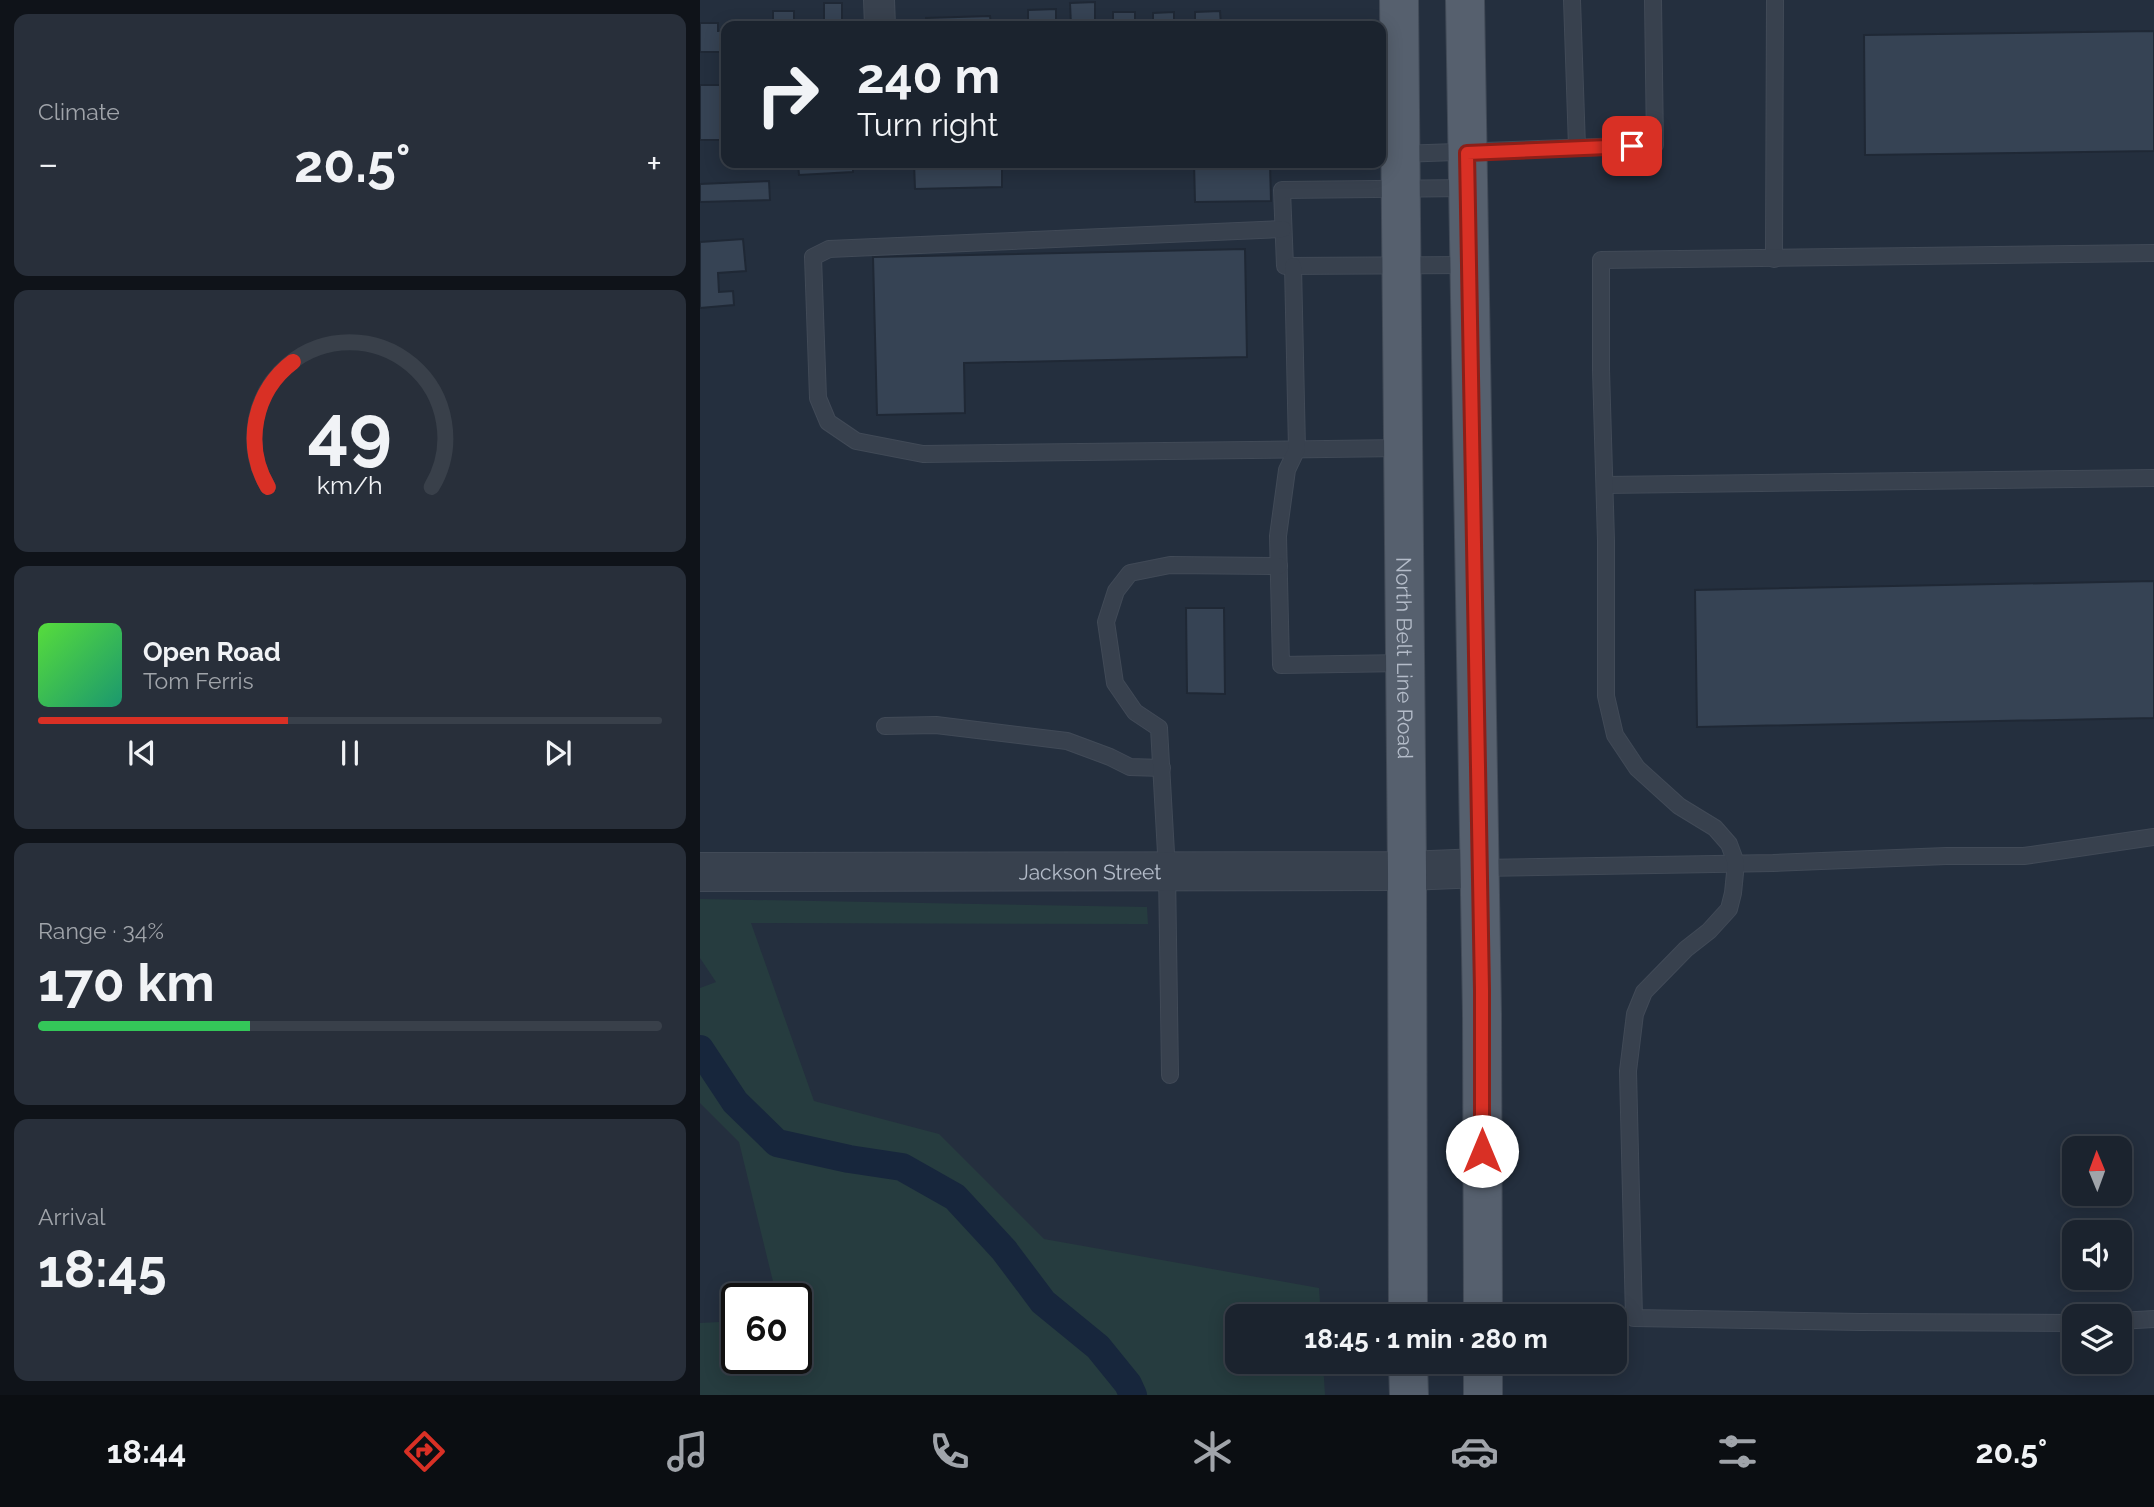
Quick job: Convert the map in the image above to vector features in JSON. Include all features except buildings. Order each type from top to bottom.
[{"type":"main road","name":"North Belt Line Road","points":[[1399,0],[1408,1304]]},
{"type":"main road","points":[[1465,0],[1480,868],[1483,1304]]},
{"type":"main road","points":[[1408,1374],[1409,1395]]},
{"type":"main road","points":[[1483,1374],[1483,1395]]},
{"type":"street","points":[[879,0],[880,21]]},
{"type":"street","name":"Jackson Street","points":[[700,872],[1407,871],[1480,868]]},
{"type":"lane","points":[[1572,0],[1577,147]]},
{"type":"lane","points":[[1469,265],[1285,266],[1282,190],[1400,171],[1468,171],[1577,147],[1655,145],[1653,0]]},
{"type":"lane","points":[[1774,259],[1775,0]]},
{"type":"lane","points":[[1400,171],[1468,171]]},
{"type":"lane","points":[[1283,229],[829,249],[813,257],[818,398],[828,422],[856,441],[923,454],[1402,448]]},
{"type":"lane","points":[[2062,1323],[1634,1318],[1628,1071],[1635,1014],[1644,992],[1729,909],[1735,863],[1729,844],[1714,828],[1679,806],[1637,768],[1615,735],[1606,696],[1601,260],[2154,253]]},
{"type":"lane","points":[[1293,266],[1297,449],[1287,470],[1278,536],[1281,665],[1404,663]]},
{"type":"lane","points":[[1605,485],[2154,478]]},
{"type":"lane","points":[[1170,1075],[1167,871],[1159,728],[1135,712],[1115,683],[1106,622],[1116,591],[1130,573],[1170,565],[1279,566]]},
{"type":"lane","points":[[885,726],[936,725],[1067,741],[1130,767],[1162,768]]},
{"type":"lane","points":[[1480,868],[2024,856],[2154,837]]},
{"type":"lane","points":[[2132,1320],[2154,1319]]},
{"type":"green space","points":[[700,899],[1147,907],[1148,924],[751,923],[814,1101],[939,1134],[1044,1239],[1319,1288],[1320,1304],[1225,1304],[1225,1374],[1324,1374],[1325,1395],[700,1395],[700,1323],[721,1322],[721,1374],[812,1374],[812,1283],[773,1283],[739,1142],[700,1103],[700,988],[716,982],[700,958]]},
{"type":"waterway","points":[[700,1049],[735,1102],[777,1143],[849,1159],[902,1167],[955,1197],[1004,1250],[1043,1302],[1098,1347],[1128,1384],[1133,1395]]},
{"type":"route","points":[[1482,1151],[1482,990],[1467,153],[1632,146]]}]
